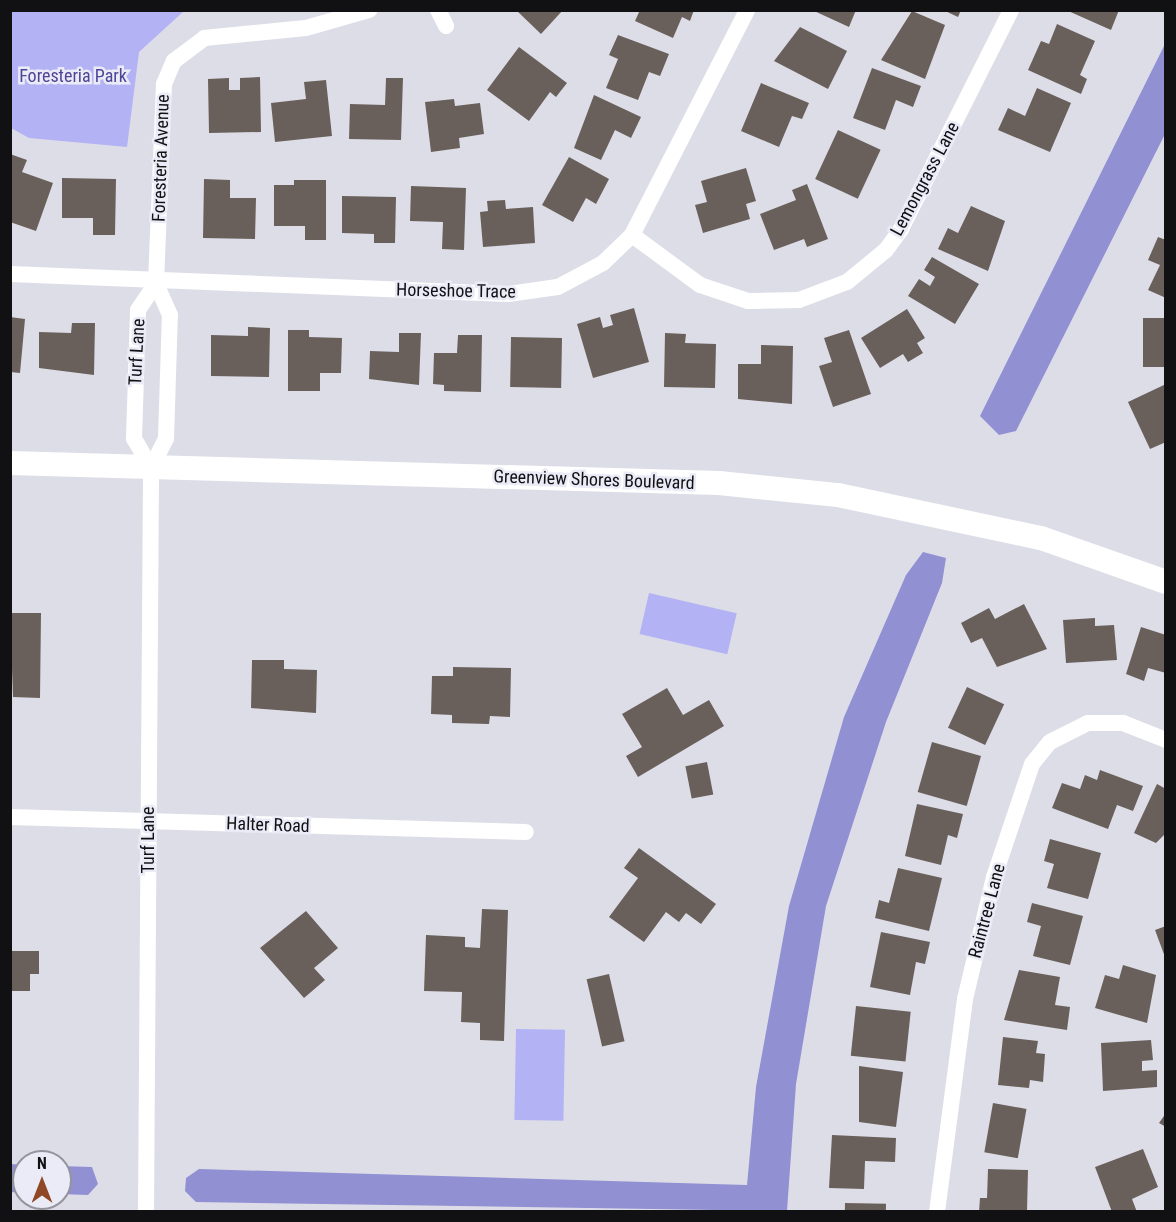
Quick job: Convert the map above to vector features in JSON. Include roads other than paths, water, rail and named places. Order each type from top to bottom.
[{"type":"street","name":"Foresteria Avenue","points":[[156,283],[162,98],[174,61],[193,44],[216,34],[306,28],[369,10]]},
{"type":"street","points":[[438,10],[446,26]]},
{"type":"street","name":"Horseshoe Trace","points":[[10,274],[156,283],[533,292],[582,277],[632,235],[747,10]]},
{"type":"street","name":"Lemongrass Lane","points":[[632,235],[700,285],[748,301],[799,300],[847,282],[874,262],[901,229],[1011,10]]},
{"type":"street","name":"Turf Lane","points":[[151,468],[134,439],[138,310],[156,283]]},
{"type":"street","name":"Turf Lane","points":[[146,1212],[151,468],[166,439],[170,315],[156,283]]},
{"type":"street","name":"Greenview Shores Boulevard","points":[[10,463],[719,483],[838,495],[1041,538],[1166,582]]},
{"type":"street","name":"Raintree Lane","points":[[937,1212],[965,999],[994,877],[1032,764],[1050,742],[1088,723],[1123,723],[1166,740]]},
{"type":"street","name":"Halter Road","points":[[10,817],[526,832]]},
{"type":"park label","name":"Foresteria Park","points":[[73,76]]}]
